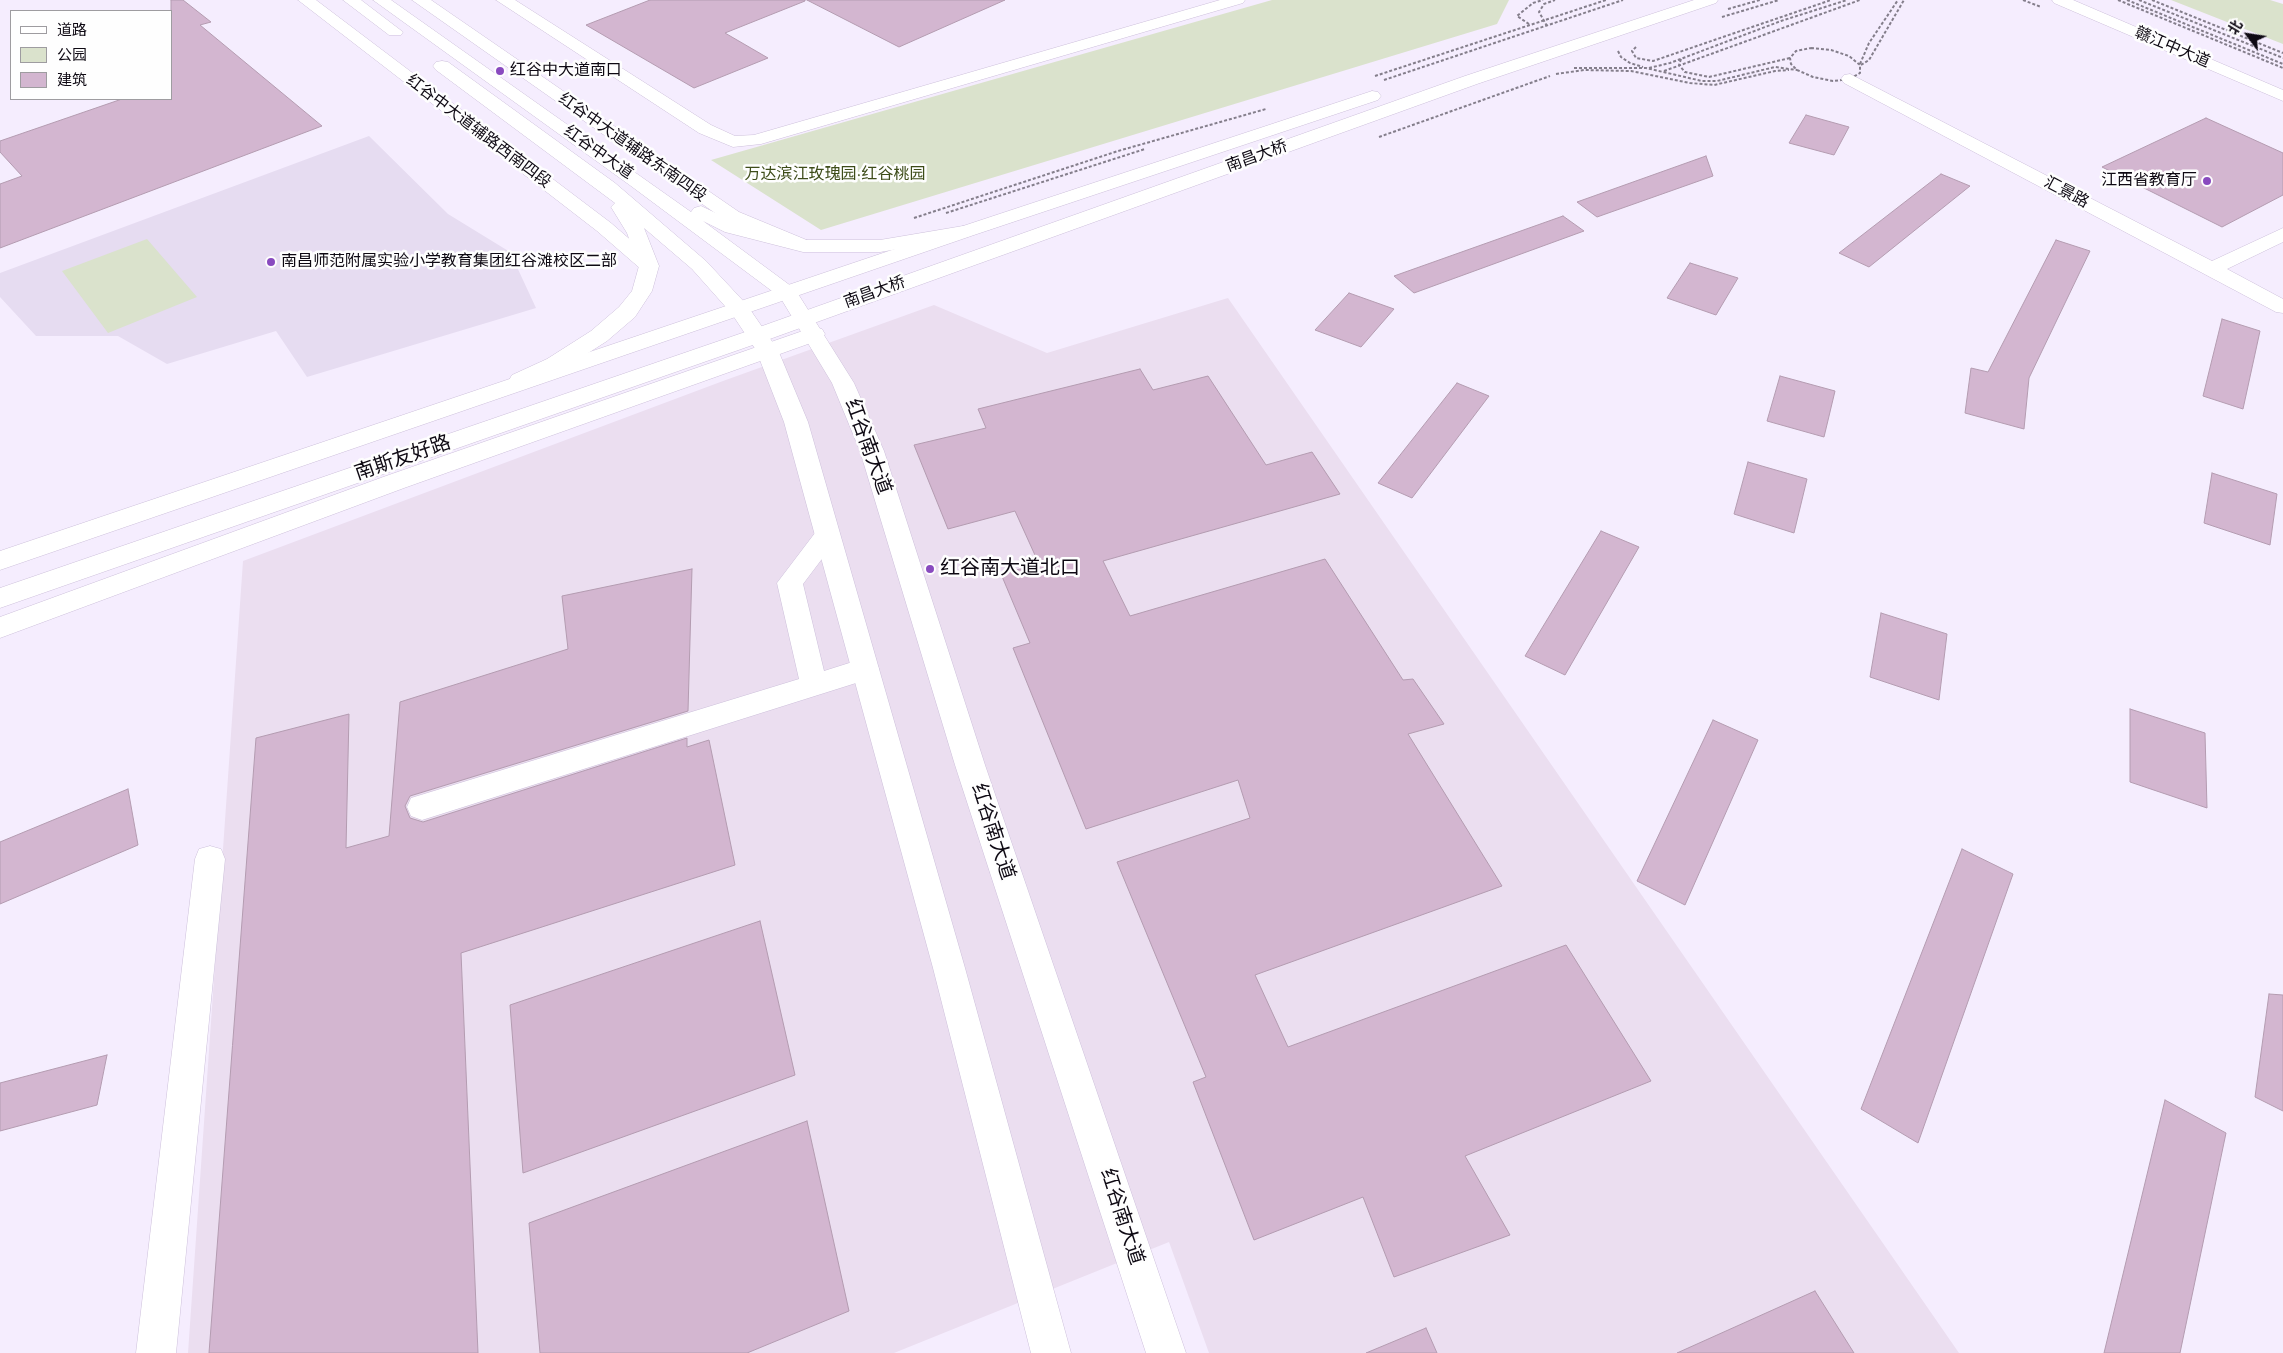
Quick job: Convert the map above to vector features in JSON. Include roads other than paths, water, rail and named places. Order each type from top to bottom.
[{"type":"main road","name":"红谷中大道辅路西南四段","points":[[306,0],[604,228],[649,266]]},
{"type":"main road","points":[[351,0],[408,41]]},
{"type":"main road","name":"红谷中大道","points":[[381,0],[638,182],[788,293],[809,326]]},
{"type":"main road","points":[[504,0],[705,129],[733,142],[755,140],[1237,0]]},
{"type":"main road","name":"赣江中大道","points":[[2060,0],[2283,96]]},
{"type":"main road","points":[[426,4],[450,3]]},
{"type":"main road","name":"红谷中大道辅路东南四段","points":[[426,4],[724,211],[803,246]]},
{"type":"main road","name":"南昌大桥","points":[[788,293],[964,232],[1463,72],[1716,6]]},
{"type":"main road","name":"南昌大桥","points":[[763,343],[1463,72],[1500,53]]},
{"type":"main road","name":"红谷中大道","points":[[432,58],[608,187],[698,265],[740,310],[763,343]]},
{"type":"main road","name":"汇景路","points":[[1855,72],[2212,269],[2283,306]]},
{"type":"main road","points":[[638,182],[732,228],[803,246],[880,246],[964,232]]},
{"type":"main road","points":[[482,398],[554,364],[599,336],[627,312],[642,291],[649,266],[637,232],[608,187]]},
{"type":"main road","points":[[2212,269],[2283,234]]},
{"type":"main road","name":"南斯友好路","points":[[0,561],[788,293]]},
{"type":"main road","name":"红谷南大道","points":[[809,326],[843,383],[872,451],[970,765],[1166,1353]]},
{"type":"main road","points":[[0,628],[763,343],[796,422],[949,968],[1051,1353]]},
{"type":"main road","name":"南斯友好路","points":[[0,598],[763,343]]},
{"type":"main road","points":[[814,685],[790,583],[827,535]]},
{"type":"main road","points":[[422,807],[865,669]]},
{"type":"main road","points":[[156,1353],[210,858]]},
{"type":"place","name":"红谷中大道南口","points":[[500,71]]},
{"type":"place","name":"江西省教育厅","points":[[2207,181]]},
{"type":"place","name":"南昌师范附属实验小学教育集团红谷滩校区二部","points":[[271,262]]},
{"type":"place","name":"红谷南大道北口","points":[[930,569]]},
{"type":"park label","name":"万达滨江玫瑰园·红谷桃园","points":[[835,175]]}]
